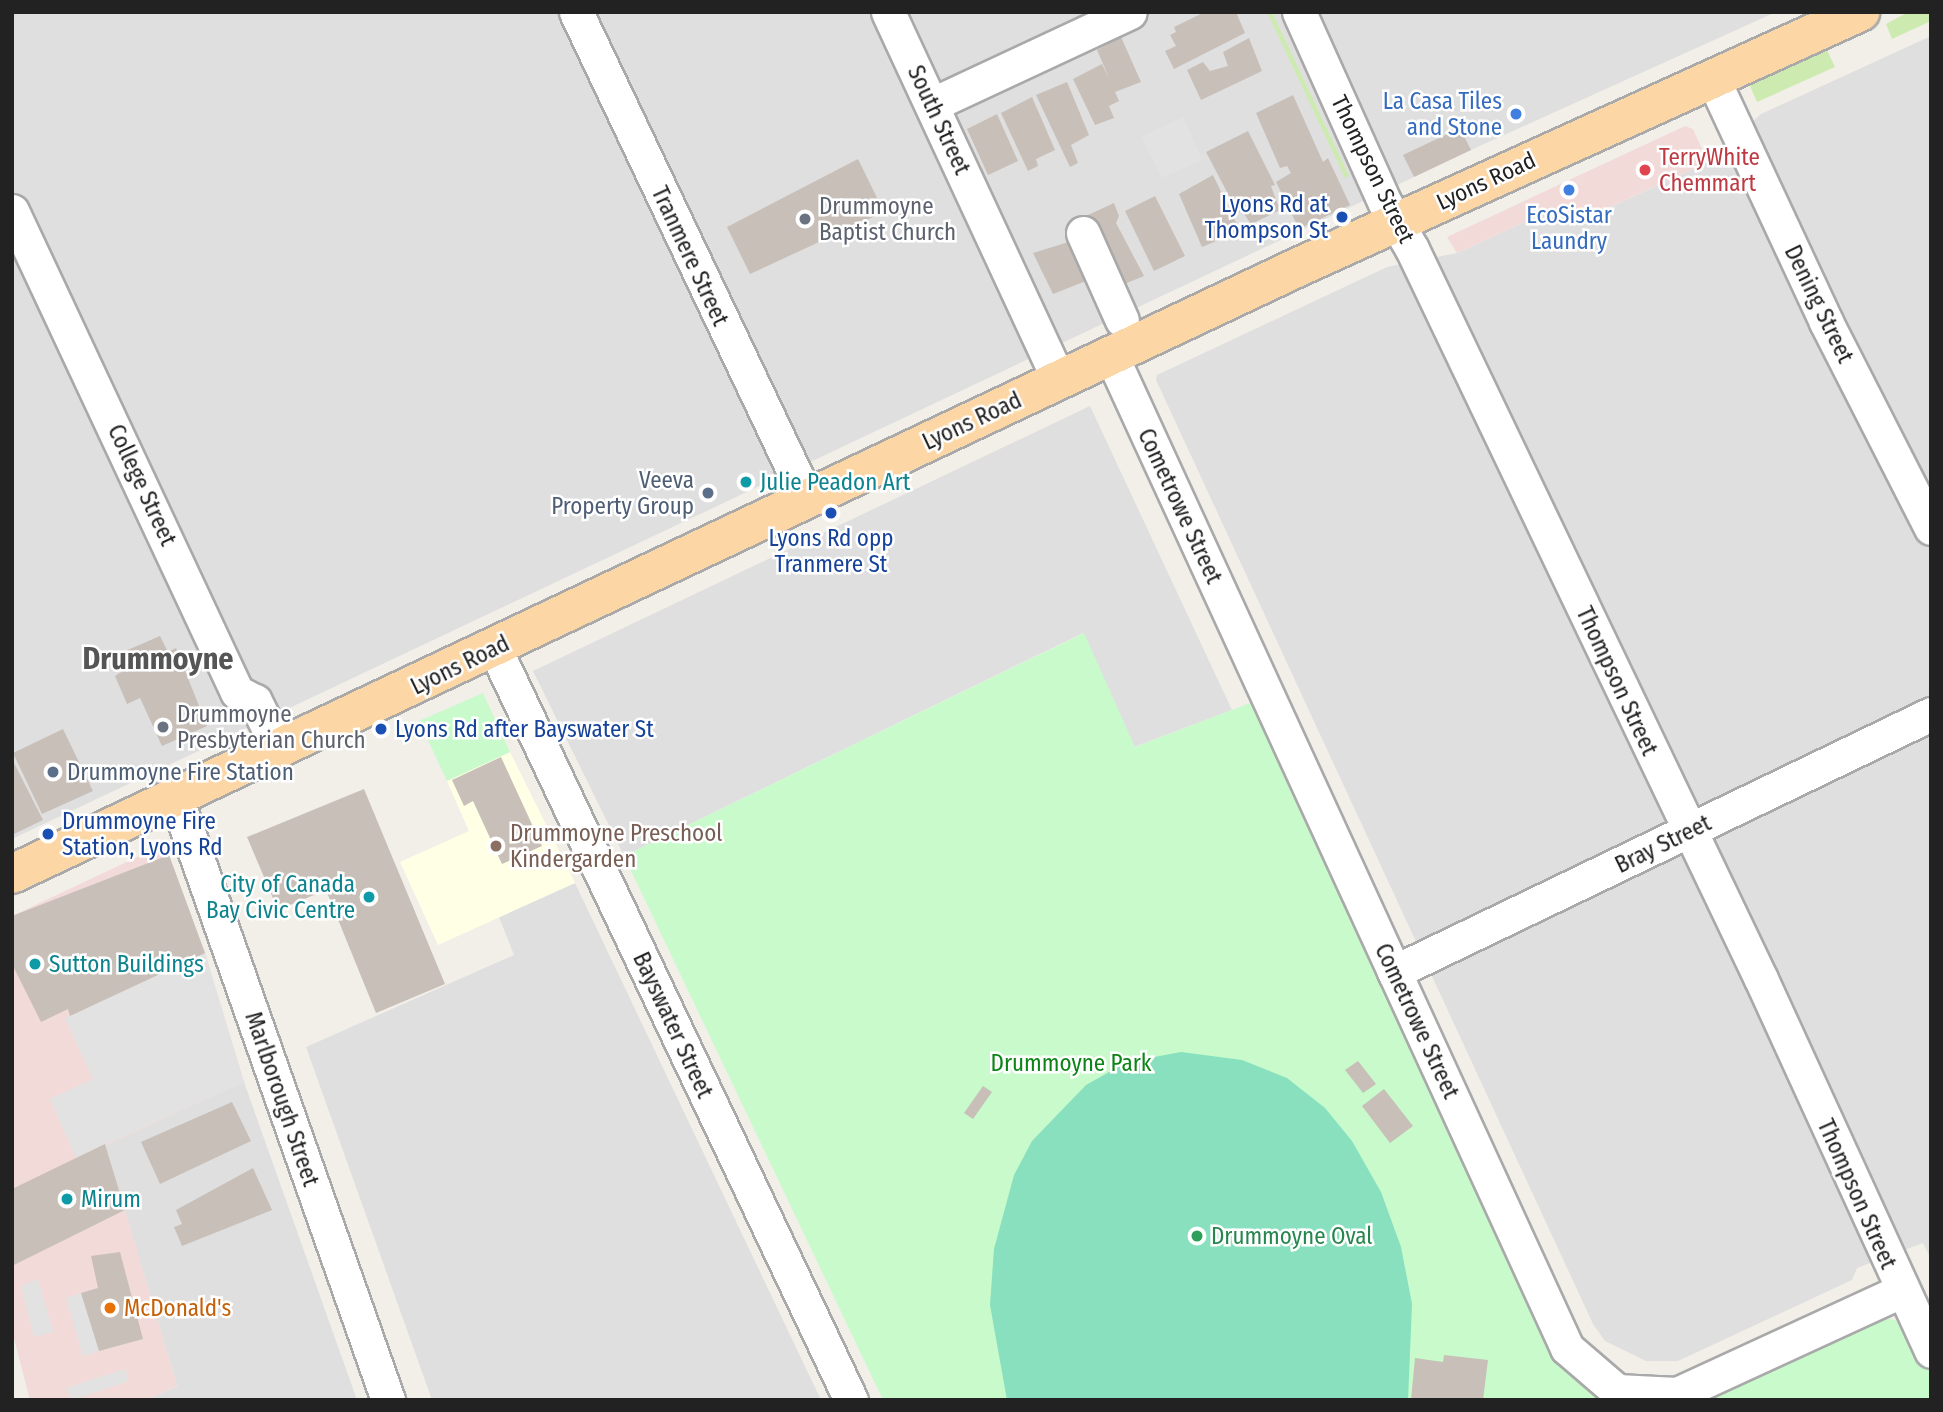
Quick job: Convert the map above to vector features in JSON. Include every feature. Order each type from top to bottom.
[{"type":"main road","name":"Lyons Road","points":[[12,874],[495,649],[1059,380],[1117,337],[1396,223],[1860,12]]},
{"type":"street","name":"Tranmere Street","points":[[576,12],[807,499]]},
{"type":"street","name":"South Street","points":[[888,12],[1059,380]]},
{"type":"street","points":[[933,104],[1130,12]]},
{"type":"street","name":"Thompson Street","points":[[1299,12],[1396,223],[1761,979],[1901,1291],[1931,1351]]},
{"type":"street","name":"Dening Street","points":[[1712,77],[1826,322],[1931,528]]},
{"type":"street","name":"College Street","points":[[12,211],[237,692],[255,701],[279,750]]},
{"type":"street","name":"Cometrowe Street","points":[[1083,233],[1117,337],[1394,972],[1567,1348],[1617,1391],[1677,1394],[1901,1291]]},
{"type":"street","name":"Bayswater Street","points":[[495,649],[851,1400]]},
{"type":"street","name":"Bray Street","points":[[1394,972],[1931,714]]},
{"type":"street","name":"Marlborough Street","points":[[176,798],[388,1400]]},
{"type":"shaded area","points":[[12,12],[1776,12],[1471,150],[12,839]]},
{"type":"shaded area","points":[[1931,36],[1931,1259],[1923,1243],[1857,1268],[1852,1280],[1678,1361],[1646,1361],[1605,1341],[1593,1324],[1156,380],[1157,375],[1387,267],[1457,253],[1561,205],[1572,225],[1710,161],[1761,114]]},
{"type":"shaded area","points":[[1183,117],[1202,160],[1162,178],[1141,137]]},
{"type":"shaded area","points":[[1685,126],[1693,129],[1708,162],[1571,225],[1561,205],[1457,253],[1447,237]]},
{"type":"shaded area","points":[[1090,406],[1232,710],[1134,747],[1083,633],[624,856],[533,671]]},
{"type":"shaded area","name":"Drummoyne Preschool Kindergarden","points":[[510,752],[575,883],[438,945],[400,862],[469,831],[447,781]]},
{"type":"shaded area","points":[[165,844],[205,953],[244,1082],[12,1189],[12,916]]},
{"type":"shaded area","points":[[575,883],[821,1400],[432,1400],[306,1047],[514,955],[499,917]]},
{"type":"shaded area","points":[[205,953],[244,1082],[76,1158],[50,1099],[93,1079],[65,1018]]},
{"type":"shaded area","points":[[244,1082],[357,1400],[147,1400],[177,1386],[105,1144]]},
{"type":"shaded area","points":[[125,1210],[177,1386],[147,1400],[30,1400],[12,1331],[12,1266]]},
{"type":"shaded area","points":[[38,1279],[53,1332],[34,1337],[21,1286]]},
{"type":"shaded area","points":[[81,1293],[99,1351],[83,1356],[66,1298]]},
{"type":"shaded area","points":[[125,1369],[129,1381],[72,1400],[66,1388]]},
{"type":"green space","points":[[1267,12],[1272,12],[1349,176],[1345,178]]},
{"type":"green space","points":[[1908,12],[1930,12],[1931,21],[1892,39],[1886,24]]},
{"type":"green space","points":[[1827,50],[1835,67],[1757,102],[1749,84]]},
{"type":"green space","name":"Drummoyne Park","points":[[1084,633],[1135,747],[1253,702],[1547,1349],[1601,1400],[883,1400],[624,856]]},
{"type":"green space","points":[[483,693],[510,752],[447,781],[419,721]]},
{"type":"green space","name":"Drummoyne Oval","points":[[1181,1052],[1242,1060],[1287,1078],[1325,1108],[1352,1141],[1381,1192],[1401,1247],[1412,1304],[1408,1400],[1007,1400],[990,1305],[994,1249],[1014,1175],[1032,1141],[1086,1085],[1127,1062]]},
{"type":"green space","points":[[1880,1316],[1907,1324],[1931,1374],[1931,1400],[1690,1400]]},
{"type":"building","points":[[1205,12],[1236,12],[1245,33],[1174,69],[1165,51],[1176,46],[1170,35],[1176,32],[1174,27]]},
{"type":"building","points":[[1121,37],[1141,82],[1115,92],[1119,101],[1109,106],[1114,118],[1095,125],[1073,79],[1102,64],[1110,80],[1097,50]]},
{"type":"building","points":[[1249,38],[1262,71],[1201,100],[1187,70],[1203,62],[1210,71],[1228,66],[1223,52]]},
{"type":"building","points":[[1067,82],[1089,135],[1071,145],[1078,163],[1070,167],[1036,95]]},
{"type":"building","points":[[1293,95],[1323,162],[1328,158],[1350,205],[1299,229],[1276,182],[1291,173],[1287,166],[1280,168],[1256,113]]},
{"type":"building","points":[[1032,97],[1055,150],[1036,159],[1038,166],[1028,171],[1001,113]]},
{"type":"building","points":[[997,114],[1018,161],[988,175],[967,129]]},
{"type":"building","points":[[1460,128],[1471,150],[1414,177],[1403,155]]},
{"type":"building","points":[[1248,131],[1275,185],[1271,186],[1278,205],[1278,211],[1251,224],[1242,211],[1238,213],[1206,152]]},
{"type":"building","name":"Drummoyne Baptist Church","points":[[858,159],[884,212],[750,274],[727,227]]},
{"type":"building","points":[[1213,175],[1240,231],[1202,247],[1179,194]]},
{"type":"building","points":[[1155,196],[1185,256],[1154,271],[1125,211]]},
{"type":"building","points":[[1114,203],[1119,216],[1116,223],[1144,276],[1112,289],[1086,216]]},
{"type":"building","points":[[1075,240],[1091,279],[1053,294],[1033,253]]},
{"type":"building","points":[[160,636],[168,652],[176,648],[207,726],[162,746],[140,698],[127,704],[115,676],[123,671],[116,655]]},
{"type":"building","name":"Drummoyne Fire Station","points":[[63,729],[93,791],[42,814],[13,753]]},
{"type":"building","points":[[501,757],[542,846],[502,864],[473,801],[464,806],[452,780]]},
{"type":"building","points":[[12,759],[43,820],[12,835]]},
{"type":"building","name":"City of Canada Bay Civic Centre","points":[[364,789],[445,984],[376,1013],[326,890],[278,910],[247,837]]},
{"type":"building","points":[[169,855],[205,953],[70,1016],[68,1009],[41,1022],[12,964],[12,916]]},
{"type":"building","points":[[1358,1061],[1376,1084],[1363,1093],[1345,1070]]},
{"type":"building","points":[[983,1086],[992,1092],[973,1119],[964,1113]]},
{"type":"building","points":[[1384,1089],[1413,1126],[1390,1143],[1362,1106]]},
{"type":"building","points":[[232,1102],[251,1141],[160,1184],[141,1142]]},
{"type":"building","name":"Mirum","points":[[105,1144],[125,1210],[12,1266],[12,1189]]},
{"type":"building","points":[[253,1168],[272,1210],[182,1246],[174,1227],[182,1224],[176,1210]]},
{"type":"building","name":"McDonald's","points":[[120,1252],[143,1339],[99,1351],[81,1293],[98,1288],[91,1256]]},
{"type":"building","points":[[1444,1355],[1488,1360],[1483,1400],[1411,1400],[1415,1358],[1443,1362]]},
{"type":"place","name":"La Casa Tiles and Stone","points":[[1516,114]]},
{"type":"place","name":"TerryWhite Chemmart","points":[[1645,170]]},
{"type":"place","name":"EcoSistar Laundry","points":[[1569,190]]},
{"type":"place","name":"Lyons Rd at Thompson St","points":[[1342,217]]},
{"type":"place","name":"Drummoyne Baptist Church","points":[[805,219]]},
{"type":"place","name":"Julie Peadon Art","points":[[746,482]]},
{"type":"place","name":"Veeva Property Group","points":[[708,493]]},
{"type":"place","name":"Lyons Rd opp Tranmere St","points":[[831,513]]},
{"type":"place","name":"Drummoyne Presbyterian Church","points":[[163,727]]},
{"type":"place","name":"Lyons Rd after Bayswater St","points":[[381,729]]},
{"type":"place","name":"Drummoyne Fire Station","points":[[53,772]]},
{"type":"place","name":"Drummoyne Fire Station, Lyons Rd","points":[[48,834]]},
{"type":"place","name":"Drummoyne Preschool Kindergarden","points":[[496,846]]},
{"type":"place","name":"City of Canada Bay Civic Centre","points":[[369,897]]},
{"type":"place","name":"Sutton Buildings","points":[[35,964]]},
{"type":"place","name":"Mirum","points":[[67,1199]]},
{"type":"place","name":"Drummoyne Oval","points":[[1197,1236]]},
{"type":"place","name":"McDonald's","points":[[110,1308]]},
{"type":"district","name":"Drummoyne","points":[[158,659]]}]
